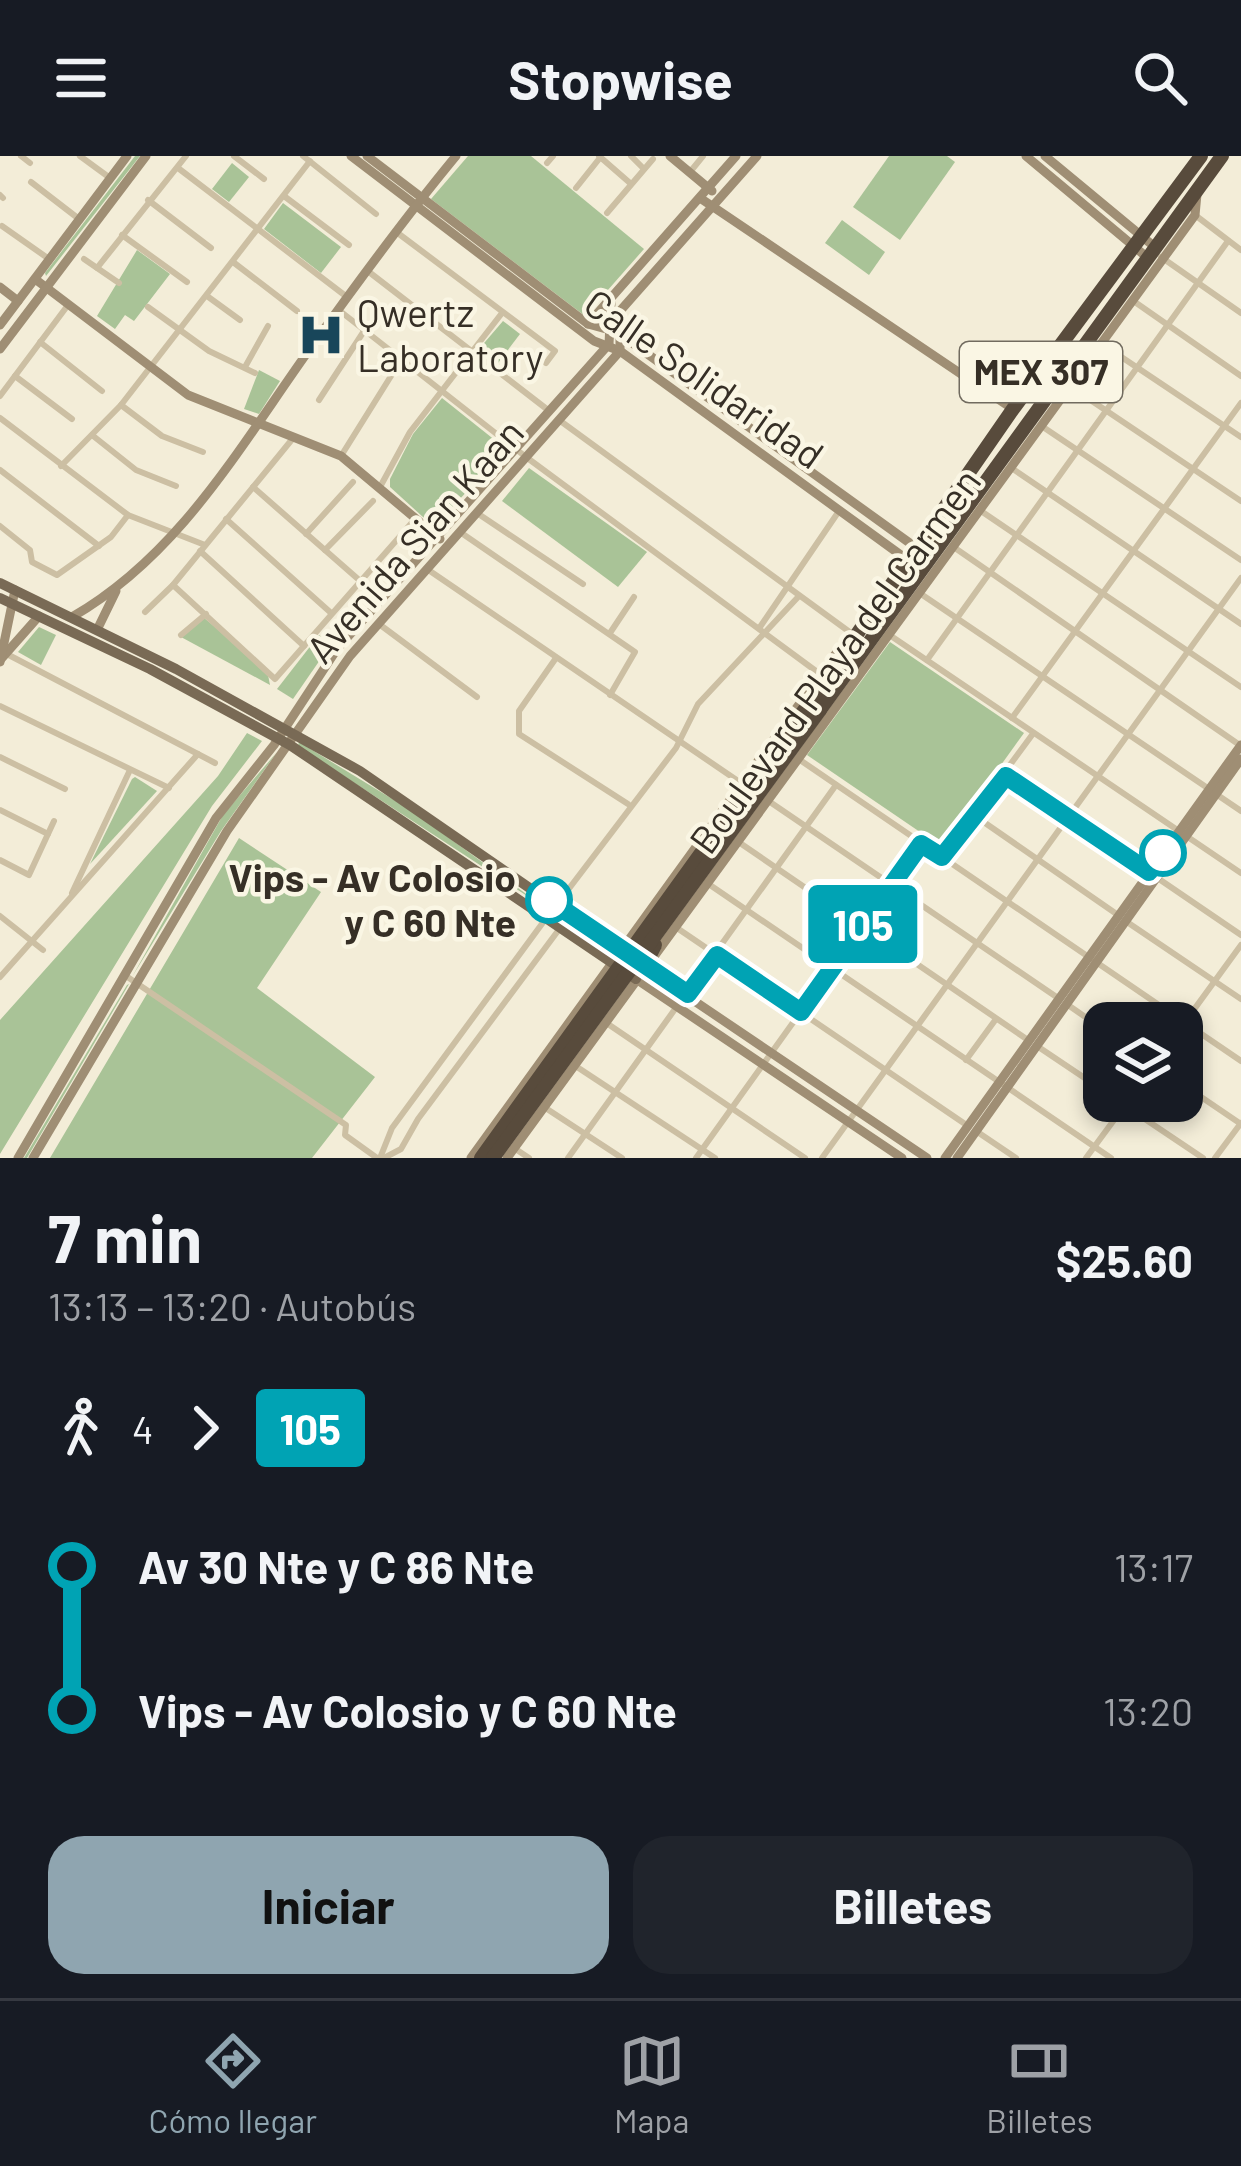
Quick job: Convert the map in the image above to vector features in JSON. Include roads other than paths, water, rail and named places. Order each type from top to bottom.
[{"type":"highway","name":"MEX 307","points":[[892,598],[913,555],[1013,409],[1201,156]]},
{"type":"highway","name":"MEX 307","points":[[494,1158],[892,598],[978,508],[1114,305],[1156,255],[1222,156]]},
{"type":"highway","points":[[1114,305],[1132,300]]},
{"type":"highway","points":[[1039,421],[1056,407]]},
{"type":"highway","points":[[640,973],[895,614],[892,598]]},
{"type":"highway","name":"MEX 307","points":[[482,1158],[815,706]]},
{"type":"main road","points":[[0,325],[127,156]]},
{"type":"main road","points":[[0,349],[146,156]]},
{"type":"main road","name":"Calle Solidaridad","points":[[351,156],[588,324],[612,331],[849,499],[913,555]]},
{"type":"main road","name":"Calle Solidaridad","points":[[367,156],[594,341],[620,351],[839,511],[913,555]]},
{"type":"main road","points":[[72,617],[118,587],[175,532],[264,422],[418,202],[456,156]]},
{"type":"main road","points":[[670,156],[716,202],[1013,409]]},
{"type":"main road","points":[[588,324],[736,156]]},
{"type":"main road","points":[[608,344],[620,311],[757,156]]},
{"type":"main road","points":[[1025,156],[1156,255]]},
{"type":"main road","points":[[1045,156],[1137,242]]},
{"type":"main road","points":[[1056,407],[1132,300],[1156,255],[1195,214],[1197,192]]},
{"type":"main road","points":[[35,279],[188,395],[297,434],[341,456],[448,545]]},
{"type":"main road","points":[[0,287],[16,304]]},
{"type":"main road","points":[[0,298],[16,304]]},
{"type":"main road","points":[[611,303],[612,331],[620,351]]},
{"type":"main road","name":"Avenida Sian Kaan","points":[[285,727],[309,688],[437,536],[608,344]]},
{"type":"main road","name":"Avenida Sian Kaan","points":[[288,740],[379,624],[620,351]]},
{"type":"main road","name":"Boulevard Playa del Carmen","points":[[674,925],[710,884],[956,548],[978,508],[1013,469],[1039,421]]},
{"type":"main road","points":[[839,511],[849,499]]},
{"type":"main road","points":[[854,521],[863,510]]},
{"type":"main road","points":[[0,583],[98,630],[115,645],[401,797],[557,906],[565,921],[613,963],[688,994],[927,1158]]},
{"type":"main road","points":[[98,630],[118,587]]},
{"type":"main road","points":[[3,656],[15,590]]},
{"type":"main road","points":[[0,598],[115,645],[285,727],[288,740],[547,917],[565,921],[621,951],[678,1006],[902,1158]]},
{"type":"main road","name":"Boulevard Playa del Carmen","points":[[471,1158],[876,598],[892,598]]},
{"type":"main road","points":[[3,656],[39,616]]},
{"type":"main road","points":[[80,634],[98,630]]},
{"type":"main road","points":[[309,688],[322,697]]},
{"type":"main road","points":[[33,1158],[216,818],[288,740]]},
{"type":"main road","points":[[18,1158],[288,740]]},
{"type":"main road","points":[[945,1158],[972,1128],[1241,746]]},
{"type":"main road","points":[[1213,791],[1241,759]]},
{"type":"main road","points":[[649,912],[655,924],[674,925]]},
{"type":"main road","points":[[510,1153],[640,973]]},
{"type":"main road","points":[[580,1007],[593,1008],[605,1022]]},
{"type":"main road","points":[[957,1158],[972,1128]]},
{"type":"street","points":[[20,156],[31,164]]},
{"type":"street","points":[[80,156],[110,178]]},
{"type":"street","points":[[97,268],[186,156]]},
{"type":"street","points":[[234,156],[264,179]]},
{"type":"street","points":[[576,188],[600,156],[630,183]]},
{"type":"street","points":[[631,156],[644,169]]},
{"type":"street","points":[[689,172],[703,156]]},
{"type":"street","points":[[62,466],[121,405],[284,196],[306,159],[376,214]]},
{"type":"street","points":[[607,213],[653,159]]},
{"type":"street","points":[[178,167],[350,299]]},
{"type":"street","points":[[32,182],[79,218]]},
{"type":"street","points":[[284,196],[350,245]]},
{"type":"street","points":[[148,200],[212,248]]},
{"type":"street","points":[[1195,214],[1241,250]]},
{"type":"street","points":[[2,226],[49,259]]},
{"type":"street","points":[[399,234],[555,351],[546,363]]},
{"type":"street","points":[[122,235],[187,282]]},
{"type":"street","points":[[927,660],[1228,241]]},
{"type":"street","points":[[1156,255],[1241,313]]},
{"type":"street","points":[[84,259],[119,283]]},
{"type":"street","points":[[233,262],[297,311]]},
{"type":"street","points":[[370,272],[548,410]]},
{"type":"street","points":[[207,296],[240,320]]},
{"type":"street","points":[[1132,300],[1241,376]]},
{"type":"street","points":[[0,396],[68,305]]},
{"type":"street","points":[[148,307],[255,373]]},
{"type":"street","points":[[340,311],[514,448],[820,674]]},
{"type":"street","points":[[380,487],[441,391],[502,313]]},
{"type":"street","points":[[245,368],[268,326]]},
{"type":"street","points":[[320,400],[364,331]]},
{"type":"street","points":[[40,342],[102,391]]},
{"type":"street","points":[[1102,344],[1241,437]]},
{"type":"street","points":[[341,456],[401,360]]},
{"type":"street","points":[[15,376],[72,419]]},
{"type":"street","points":[[1071,387],[1241,501]]},
{"type":"street","points":[[1012,718],[1241,403]]},
{"type":"street","points":[[121,405],[162,436],[203,452]]},
{"type":"street","points":[[0,418],[128,515],[203,548],[304,646]]},
{"type":"street","points":[[559,420],[851,633]]},
{"type":"street","points":[[1039,421],[1162,511],[1241,560]]},
{"type":"street","points":[[92,434],[136,470],[176,486]]},
{"type":"street","points":[[145,612],[173,585],[297,434]]},
{"type":"street","points":[[1013,469],[1241,624]]},
{"type":"street","points":[[0,470],[98,546]]},
{"type":"street","points":[[306,534],[353,482]]},
{"type":"street","points":[[253,487],[358,579]]},
{"type":"street","points":[[325,550],[374,501]]},
{"type":"street","points":[[978,508],[1241,687]]},
{"type":"street","points":[[761,629],[839,511]]},
{"type":"street","points":[[477,513],[584,584]]},
{"type":"street","points":[[0,526],[30,550],[32,562],[56,575],[98,546],[128,515]]},
{"type":"street","points":[[173,585],[275,680],[358,579],[416,518]]},
{"type":"street","points":[[226,519],[330,612]]},
{"type":"street","points":[[460,532],[636,654],[610,695]]},
{"type":"street","points":[[956,548],[1241,746]]},
{"type":"street","points":[[428,568],[741,783]]},
{"type":"street","points":[[822,1158],[1241,578]]},
{"type":"street","points":[[921,594],[1241,811]]},
{"type":"street","points":[[380,1158],[392,1128],[547,917],[599,855],[698,704],[761,629],[799,596]]},
{"type":"street","points":[[610,632],[634,597]]},
{"type":"street","points":[[181,635],[206,614]]},
{"type":"street","points":[[379,624],[476,697]]},
{"type":"street","points":[[891,636],[1241,873]]},
{"type":"street","points":[[3,656],[215,764]]},
{"type":"street","points":[[556,658],[519,711],[519,734],[629,805]]},
{"type":"street","points":[[0,706],[169,788]]},
{"type":"street","points":[[942,857],[1033,735]]},
{"type":"street","points":[[0,977],[198,754]]},
{"type":"street","points":[[0,757],[65,789]]},
{"type":"street","points":[[800,760],[1153,1002]]},
{"type":"street","points":[[68,902],[130,769]]},
{"type":"street","points":[[1006,776],[1241,935]]},
{"type":"street","points":[[568,1158],[836,785]]},
{"type":"street","points":[[770,802],[1083,1015]]},
{"type":"street","points":[[0,809],[48,834]]},
{"type":"street","points":[[975,815],[1241,999]]},
{"type":"street","points":[[0,860],[29,874],[54,821]]},
{"type":"street","points":[[740,843],[1083,1077]]},
{"type":"street","points":[[696,1158],[921,844]]},
{"type":"street","points":[[710,884],[1112,1158]]},
{"type":"street","points":[[0,916],[43,950]]},
{"type":"street","points":[[380,1158],[401,1149],[565,921]]},
{"type":"street","points":[[674,925],[1016,1158]]},
{"type":"street","points":[[1199,1002],[1241,945]]},
{"type":"street","points":[[132,979],[346,1126],[345,1135],[380,1158]]},
{"type":"street","points":[[479,1010],[492,1020]]},
{"type":"street","points":[[966,1060],[996,1019]]},
{"type":"street","points":[[605,1022],[805,1158]]},
{"type":"street","points":[[1203,1036],[1241,1060]]},
{"type":"street","points":[[574,1065],[715,1158]]},
{"type":"street","points":[[1203,1098],[1241,1123],[1215,1158]]},
{"type":"street","points":[[544,1106],[622,1158]]},
{"type":"street","points":[[1086,1158],[1111,1122]]},
{"type":"street","points":[[1152,1122],[1203,1158]]},
{"type":"street","points":[[510,1153],[530,1158]]},
{"type":"place","name":"Qwertz Laboratory","points":[[321,335]]},
{"type":"place","name":"Vips - Av Colosio y C 60 Nte","points":[[549,900]]}]
